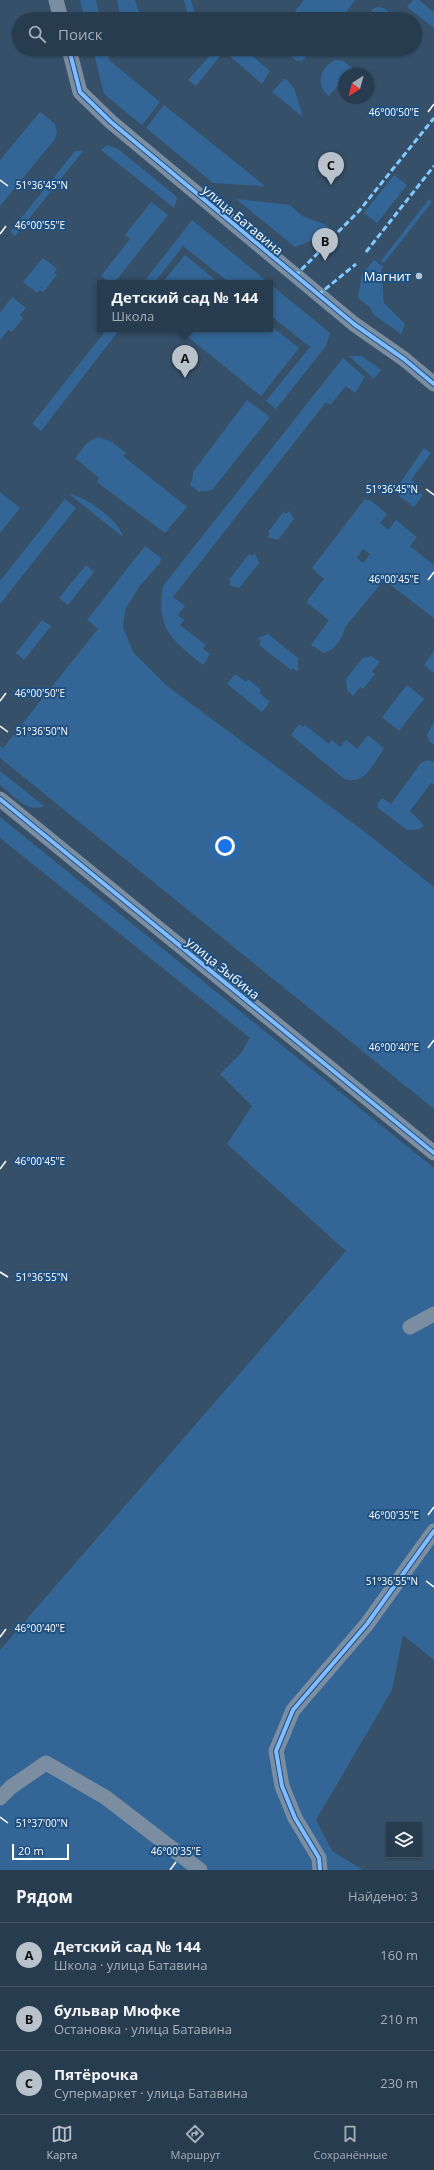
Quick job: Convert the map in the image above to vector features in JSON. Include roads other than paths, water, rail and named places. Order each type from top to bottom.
[{"type":"street","points":[[56,0],[59,12]]},
{"type":"street","name":"улица Батавина","points":[[71,56],[80,92],[111,122],[354,324],[404,359],[434,384]]},
{"type":"street","name":"улица Зыбина","points":[[0,799],[434,1153]]},
{"type":"street","points":[[410,1327],[434,1314]]},
{"type":"street","points":[[320,1870],[319,1858],[295,1818],[282,1786],[276,1751],[293,1710],[367,1624],[434,1531]]},
{"type":"street","points":[[0,1798],[11,1787],[46,1763],[105,1797],[200,1870]]},
{"type":"place","name":"Пятёрочка","points":[[331,185]]},
{"type":"place","name":"бульвар Мюфке","points":[[325,261]]},
{"type":"place","name":"Магнит","points":[[419,276]]},
{"type":"place","name":"Детский сад № 144","points":[[185,378]]}]
